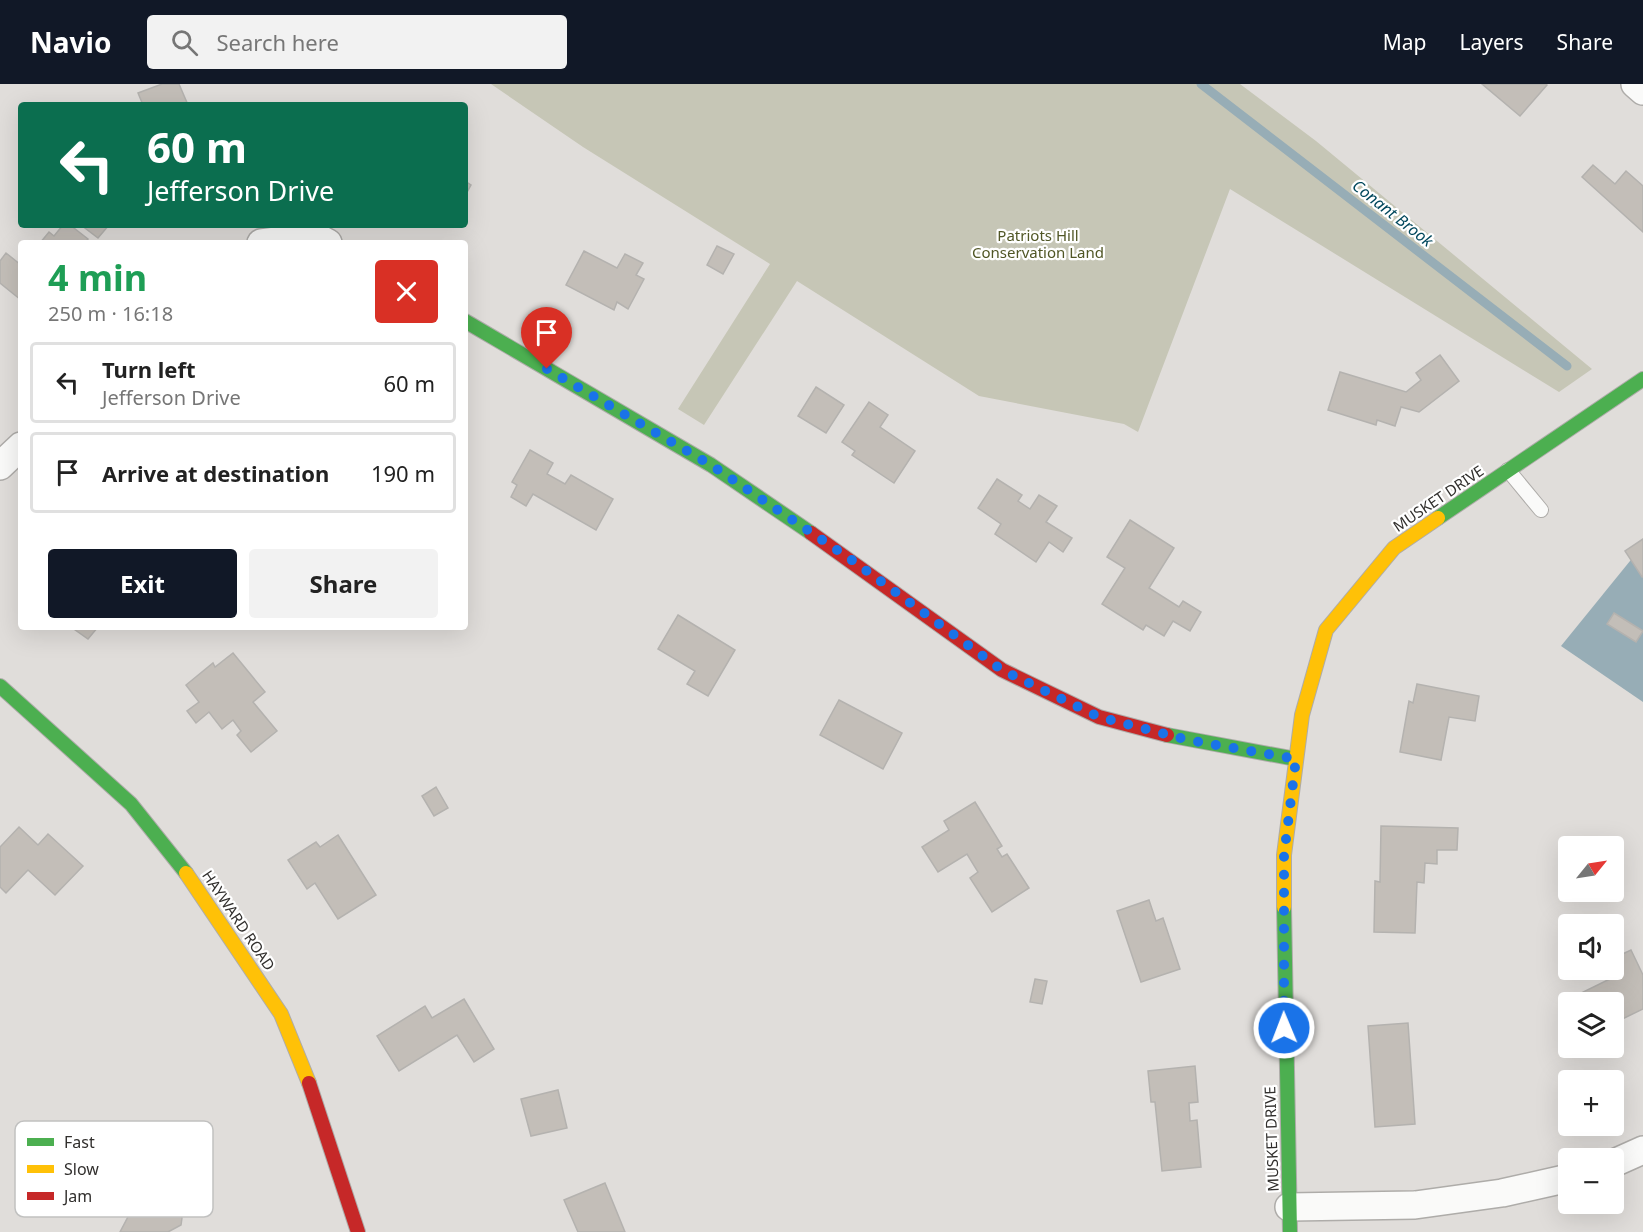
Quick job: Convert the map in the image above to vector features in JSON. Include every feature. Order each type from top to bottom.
[{"type":"street","points":[[1635,84],[1643,91]]},
{"type":"street","points":[[284,240],[315,236],[322,240]]},
{"type":"street","points":[[468,323],[711,465],[849,558],[1002,670],[1099,717],[1188,740],[1296,759]]},
{"type":"street","name":"MUSKET DRIVE","points":[[1290,1219],[1283,961],[1284,855],[1302,715],[1326,630],[1394,548],[1643,379]]},
{"type":"street","points":[[0,466],[18,449]]},
{"type":"street","name":"HAYWARD ROAD","points":[[0,686],[131,804],[189,876],[237,945],[281,1014],[320,1110],[358,1232]]},
{"type":"street","points":[[1624,1159],[1643,1150]]},
{"type":"street","points":[[1290,1219],[1502,1193],[1558,1180]]},
{"type":"lane","points":[[1508,470],[1541,510]]},
{"type":"green space","name":"Patriots Hill Conservation Land","points":[[491,84],[1240,84],[1316,141],[1592,369],[1559,392],[1230,189],[1138,432],[1124,424],[979,396],[797,281],[704,425],[678,409],[770,264],[583,147]]},
{"type":"water","points":[[1643,545],[1643,702],[1561,646]]},
{"type":"building","points":[[162,84],[179,84],[187,102],[142,102],[138,93]]},
{"type":"building","points":[[1482,84],[1546,84],[1547,85],[1520,116]]},
{"type":"building","points":[[1593,165],[1615,184],[1626,171],[1643,186],[1643,232],[1582,177]]},
{"type":"building","points":[[61,228],[74,228],[88,239],[42,240],[49,232],[54,236]]},
{"type":"building","points":[[85,228],[106,228],[98,238]]},
{"type":"building","points":[[717,246],[734,254],[723,274],[707,265]]},
{"type":"building","points":[[584,251],[617,268],[625,254],[643,263],[636,275],[644,279],[628,309],[617,302],[614,310],[566,285]]},
{"type":"building","points":[[6,253],[18,263],[18,298],[0,283],[0,261]]},
{"type":"building","points":[[1440,355],[1459,381],[1419,412],[1401,407],[1395,426],[1377,420],[1376,425],[1328,410],[1340,372],[1406,392],[1421,380],[1416,373]]},
{"type":"building","points":[[816,387],[844,405],[826,433],[798,416]]},
{"type":"building","points":[[869,402],[888,415],[880,427],[915,451],[894,483],[852,455],[855,451],[842,442]]},
{"type":"building","points":[[530,450],[553,463],[547,474],[565,484],[571,475],[613,499],[596,530],[533,494],[526,506],[511,497],[517,485],[512,482]]},
{"type":"building","points":[[997,479],[1022,495],[1018,501],[1030,509],[1039,495],[1057,506],[1046,522],[1072,538],[1063,552],[1049,542],[1036,562],[995,534],[1001,524],[978,508]]},
{"type":"building","points":[[1130,520],[1174,548],[1149,588],[1179,607],[1183,601],[1201,612],[1190,631],[1173,621],[1164,636],[1146,625],[1143,630],[1102,604],[1125,568],[1107,557]]},
{"type":"building","points":[[1643,539],[1643,577],[1642,577],[1625,551]]},
{"type":"building","points":[[1614,613],[1643,631],[1636,642],[1607,624]]},
{"type":"building","points":[[678,615],[735,650],[708,696],[687,684],[695,671],[658,649]]},
{"type":"building","points":[[75,630],[96,630],[88,639]]},
{"type":"building","points":[[233,653],[265,692],[253,702],[277,731],[251,752],[237,735],[241,731],[233,720],[222,729],[209,712],[196,723],[187,711],[199,702],[186,685],[213,663],[215,667]]},
{"type":"building","points":[[1417,684],[1479,696],[1475,721],[1449,717],[1441,760],[1400,752],[1409,701],[1413,703]]},
{"type":"building","points":[[839,700],[902,733],[883,769],[820,735]]},
{"type":"building","points":[[436,787],[448,808],[434,816],[422,796]]},
{"type":"building","points":[[975,802],[1002,846],[997,849],[1002,857],[1007,854],[1029,888],[992,912],[970,878],[978,872],[967,854],[938,872],[922,847],[949,830],[944,821]]},
{"type":"building","points":[[1381,826],[1458,828],[1457,850],[1437,850],[1437,864],[1425,863],[1424,883],[1417,882],[1415,933],[1374,932],[1375,881],[1380,882]]},
{"type":"building","points":[[19,827],[38,845],[48,834],[83,866],[55,895],[28,870],[6,893],[0,887],[0,847]]},
{"type":"building","points":[[338,835],[376,895],[338,919],[315,883],[307,889],[288,860],[316,842],[320,847]]},
{"type":"building","points":[[1149,900],[1156,921],[1163,918],[1180,969],[1141,982],[1117,911]]},
{"type":"building","points":[[1631,950],[1643,975],[1643,1009],[1624,1018],[1624,992],[1583,992],[1608,980],[1624,980],[1624,953]]},
{"type":"building","points":[[1035,979],[1047,981],[1042,1004],[1030,1002]]},
{"type":"building","points":[[464,999],[494,1049],[474,1062],[457,1035],[399,1071],[377,1036],[425,1006],[432,1018]]},
{"type":"building","points":[[1408,1023],[1415,1124],[1375,1127],[1368,1026]]},
{"type":"building","points":[[1195,1066],[1198,1102],[1189,1103],[1190,1121],[1197,1120],[1201,1167],[1162,1171],[1155,1102],[1151,1102],[1148,1071]]},
{"type":"building","points":[[558,1090],[567,1128],[531,1136],[521,1099]]},
{"type":"building","points":[[605,1183],[625,1232],[578,1232],[564,1200]]},
{"type":"building","points":[[128,1217],[182,1218],[181,1225],[168,1232],[120,1232]]},
{"type":"waterway","name":"Conant Brook","points":[[1201,84],[1567,366]]},
{"type":"traffic: fast","points":[[468,323],[711,465],[811,533]]},
{"type":"traffic: fast","points":[[1438,518],[1643,379]]},
{"type":"traffic: fast","points":[[0,686],[131,804],[186,873]]},
{"type":"traffic: fast","points":[[1167,735],[1296,759]]},
{"type":"traffic: fast","points":[[1284,907],[1290,1232]]},
{"type":"traffic: slow","points":[[1284,907],[1284,855],[1302,715],[1326,630],[1394,548],[1438,518]]},
{"type":"traffic: slow","points":[[186,873],[281,1014],[309,1083]]},
{"type":"traffic: jam","points":[[811,533],[1002,670],[1099,717],[1167,735]]},
{"type":"traffic: jam","points":[[309,1083],[358,1232]]},
{"type":"route","points":[[547,369],[711,465],[849,558],[1002,670],[1099,717],[1188,740],[1296,759],[1284,855],[1284,1028]]}]
